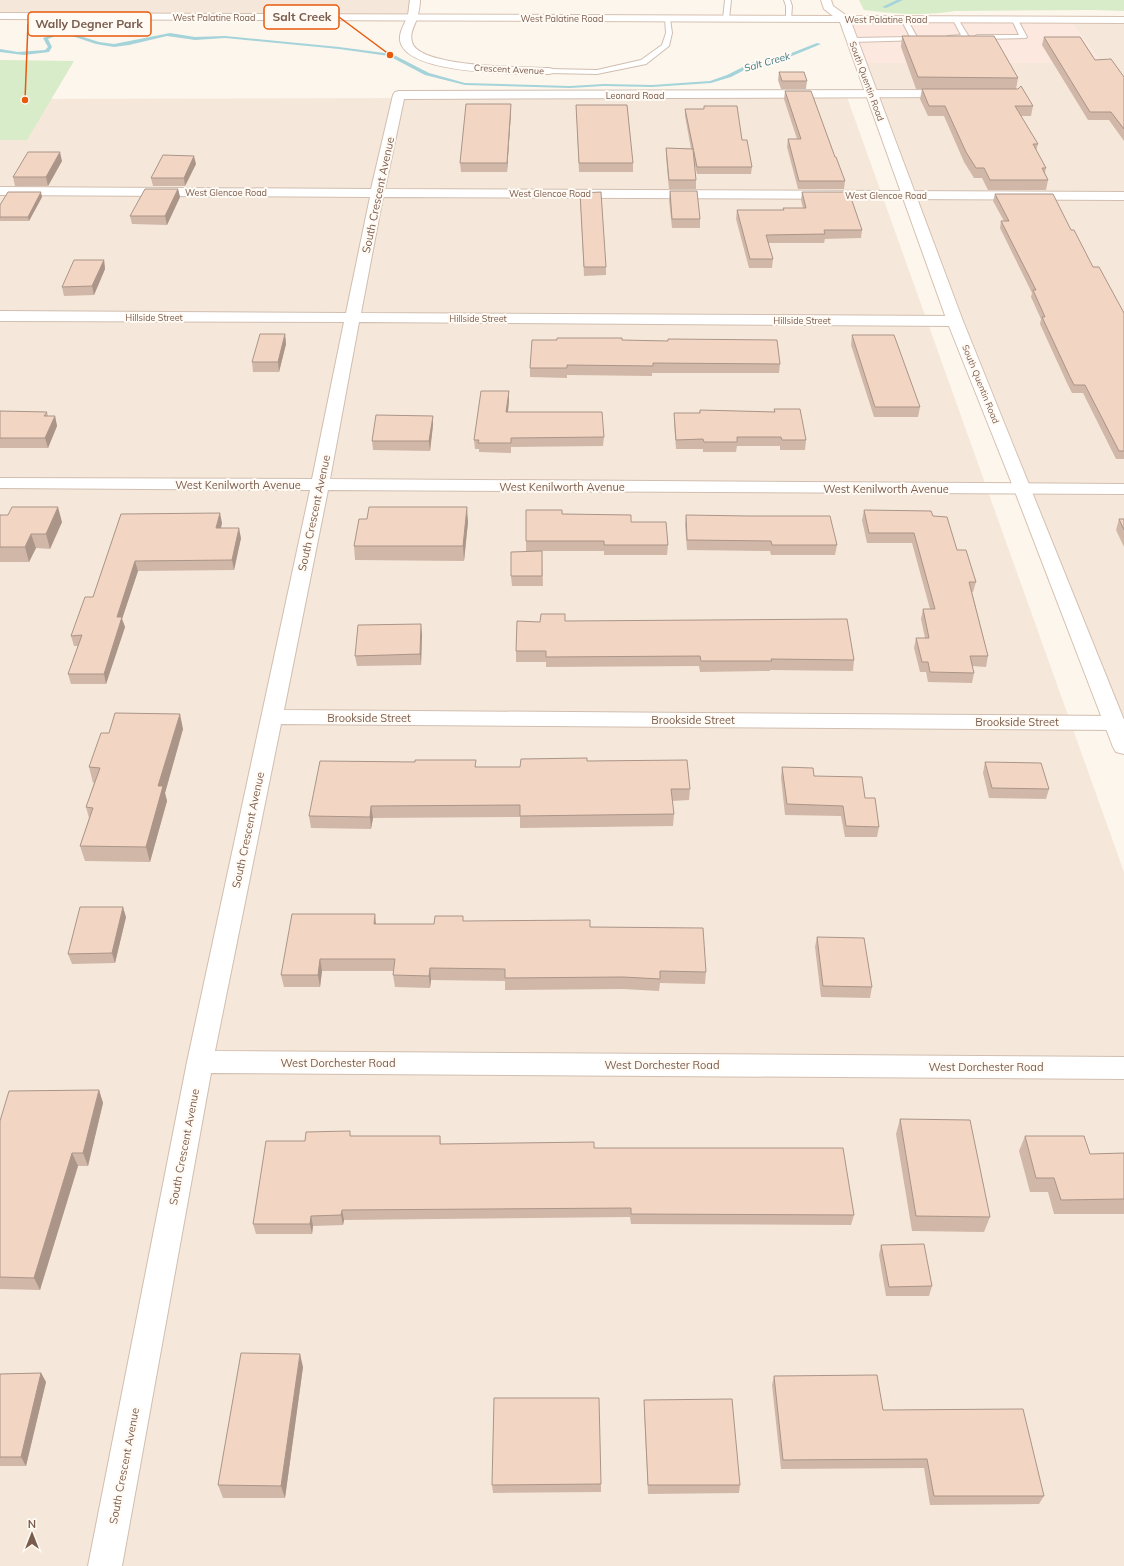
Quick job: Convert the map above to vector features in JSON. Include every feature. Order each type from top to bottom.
[{"type":"street","name":"Crescent Avenue","points":[[415,0],[412,18],[406,33],[407,45],[414,53],[439,63],[482,68],[549,71]]},
{"type":"street","points":[[826,0],[828,7],[844,19],[849,8]]},
{"type":"street","name":"West Palatine Road","points":[[0,16],[1124,20]]},
{"type":"street","name":"South Quentin Road","points":[[844,19],[955,321],[1124,747]]},
{"type":"street","name":"Leonard Road","points":[[399,95],[966,94]]},
{"type":"street","name":"South Crescent Avenue","points":[[105,1566],[200,1062],[320,485],[354,318],[377,193],[399,95]]},
{"type":"street","name":"West Glencoe Road","points":[[0,192],[1124,196]]},
{"type":"street","name":"Hillside Street","points":[[0,316],[955,321]]},
{"type":"street","name":"West Kenilworth Avenue","points":[[0,483],[1023,490],[1124,489]]},
{"type":"street","name":"Brookside Street","points":[[271,717],[1115,722]]},
{"type":"street","name":"West Dorchester Road","points":[[200,1062],[1124,1068]]},
{"type":"lane","points":[[726,19],[728,0]]},
{"type":"lane","points":[[787,0],[790,19]]},
{"type":"lane","points":[[549,71],[597,72],[643,62],[665,46],[669,33],[667,19]]},
{"type":"lane","points":[[904,20],[914,39]]},
{"type":"lane","points":[[956,20],[966,37]]},
{"type":"lane","points":[[852,40],[1024,37],[1015,20]]},
{"type":"shaded area","points":[[0,0],[415,0],[412,18],[0,16]]},
{"type":"shaded area","points":[[844,19],[1070,20],[1101,63],[860,63]]},
{"type":"shaded area","points":[[1070,20],[1124,20],[1124,747],[860,63],[1101,63]]},
{"type":"shaded area","points":[[847,97],[1124,872],[1124,1566],[0,1566],[0,99]]},
{"type":"green space","points":[[859,0],[1124,0],[1124,11],[955,11],[933,14],[886,13],[864,10]]},
{"type":"green space","points":[[0,60],[74,61],[27,140],[0,140]]},
{"type":"building","points":[[902,36],[994,36],[1018,78],[918,77]]},
{"type":"building","points":[[1044,37],[1080,37],[1095,60],[1111,59],[1124,77],[1124,129],[1111,112],[1090,112]]},
{"type":"building","points":[[779,72],[804,72],[807,81],[782,81]]},
{"type":"building","points":[[1021,86],[1033,106],[1015,106],[1038,144],[1033,144],[1046,168],[1042,168],[1048,180],[990,180],[984,168],[976,168],[966,152],[945,106],[929,106],[922,89],[1018,89]]},
{"type":"building","points":[[785,91],[811,91],[845,181],[799,181],[788,139],[801,139]]},
{"type":"building","points":[[466,104],[511,104],[507,163],[460,163]]},
{"type":"building","points":[[576,105],[627,105],[633,163],[579,163]]},
{"type":"building","points":[[704,106],[737,106],[742,140],[747,140],[752,167],[697,167],[685,109],[704,109]]},
{"type":"building","points":[[666,148],[693,149],[696,180],[669,180]]},
{"type":"building","points":[[28,152],[60,152],[46,177],[13,177]]},
{"type":"building","points":[[163,155],[194,156],[184,178],[151,178]]},
{"type":"building","points":[[145,189],[178,189],[165,216],[130,216]]},
{"type":"building","points":[[670,191],[697,191],[700,219],[672,219]]},
{"type":"building","points":[[8,192],[41,192],[28,217],[0,217],[0,205]]},
{"type":"building","points":[[601,192],[606,267],[584,267],[580,193]]},
{"type":"building","points":[[802,192],[849,192],[862,230],[824,230],[825,234],[766,235],[773,259],[750,259],[737,210],[784,210],[783,208],[806,208]]},
{"type":"building","points":[[995,194],[1053,194],[1071,230],[1074,230],[1093,267],[1099,267],[1124,313],[1124,451],[1119,451],[1085,385],[1074,385],[1042,317],[1045,317],[1033,290],[1036,290],[1001,221],[1009,221]]},
{"type":"building","points":[[74,260],[104,260],[92,286],[62,287]]},
{"type":"building","points":[[260,334],[285,334],[278,362],[252,362]]},
{"type":"building","points":[[852,335],[894,335],[920,407],[875,407]]},
{"type":"building","points":[[557,338],[622,338],[622,340],[668,341],[668,339],[777,340],[780,364],[653,363],[653,366],[567,365],[567,368],[530,368],[532,340],[557,340]]},
{"type":"building","points":[[481,391],[509,391],[506,412],[602,412],[604,437],[511,438],[511,443],[478,443],[479,440],[474,440]]},
{"type":"building","points":[[774,409],[800,409],[806,440],[782,440],[781,437],[737,437],[737,442],[704,442],[703,439],[676,440],[674,413],[700,413],[700,410],[775,412]]},
{"type":"building","points":[[0,411],[47,412],[44,416],[55,416],[45,438],[0,438]]},
{"type":"building","points":[[376,415],[433,416],[429,441],[372,441]]},
{"type":"building","points":[[12,507],[58,507],[46,534],[31,534],[25,547],[0,547],[0,515],[8,515]]},
{"type":"building","points":[[369,507],[467,507],[463,546],[354,546],[359,519],[367,519]]},
{"type":"building","points":[[526,510],[562,510],[562,514],[631,515],[631,522],[666,522],[668,545],[604,545],[604,541],[526,541]]},
{"type":"building","points":[[864,510],[931,511],[933,516],[947,517],[957,550],[966,550],[976,582],[969,582],[988,656],[970,656],[974,673],[930,672],[928,662],[922,662],[916,638],[929,638],[923,609],[935,609],[914,533],[869,533]]},
{"type":"building","points":[[220,513],[216,528],[239,528],[232,560],[135,561],[117,617],[122,617],[104,674],[68,674],[82,635],[71,636],[85,597],[93,597],[121,514]]},
{"type":"building","points":[[686,515],[830,516],[837,545],[772,545],[771,541],[687,540]]},
{"type":"building","points":[[1119,519],[1124,519],[1124,530]]},
{"type":"building","points":[[542,551],[542,576],[511,576],[511,552]]},
{"type":"building","points":[[541,614],[565,614],[565,621],[847,619],[854,660],[771,659],[772,661],[701,661],[700,656],[546,657],[546,651],[516,651],[517,621],[540,622]]},
{"type":"building","points":[[421,624],[420,654],[355,656],[358,625]]},
{"type":"building","points":[[115,713],[180,714],[158,786],[163,786],[146,847],[80,846],[93,808],[86,807],[100,768],[89,767],[101,733],[109,733]]},
{"type":"building","points":[[587,758],[587,761],[687,760],[690,789],[671,789],[674,814],[520,816],[520,805],[371,806],[370,817],[309,816],[320,761],[415,762],[415,760],[476,760],[475,767],[520,767],[521,759]]},
{"type":"building","points":[[985,762],[1041,763],[1049,789],[992,788]]},
{"type":"building","points":[[782,767],[813,768],[814,776],[862,777],[865,798],[875,798],[879,827],[846,826],[843,806],[787,804]]},
{"type":"building","points":[[80,907],[123,907],[112,953],[68,954]]},
{"type":"building","points":[[292,914],[375,914],[374,924],[434,924],[435,916],[463,916],[463,921],[590,920],[590,927],[703,928],[706,972],[660,971],[660,979],[623,977],[505,978],[505,969],[430,968],[429,976],[393,975],[395,959],[320,959],[318,975],[281,975]]},
{"type":"building","points":[[817,937],[864,938],[872,987],[823,986]]},
{"type":"building","points":[[99,1090],[83,1153],[72,1153],[34,1278],[0,1277],[0,1121],[9,1091]]},
{"type":"building","points":[[900,1119],[970,1120],[990,1217],[916,1216]]},
{"type":"building","points":[[350,1131],[350,1136],[440,1136],[440,1144],[594,1142],[594,1148],[843,1148],[854,1215],[631,1214],[631,1208],[342,1210],[341,1215],[311,1216],[310,1224],[253,1224],[266,1141],[305,1141],[306,1132]]},
{"type":"building","points":[[1025,1136],[1084,1136],[1090,1154],[1124,1153],[1124,1199],[1061,1200],[1054,1178],[1036,1178]]},
{"type":"building","points":[[924,1244],[932,1286],[889,1287],[881,1245]]},
{"type":"building","points":[[241,1353],[300,1354],[281,1486],[218,1485]]},
{"type":"building","points":[[41,1373],[21,1457],[0,1457],[0,1374]]},
{"type":"building","points":[[877,1375],[883,1410],[1023,1409],[1044,1496],[934,1496],[927,1459],[783,1460],[774,1376]]},
{"type":"building","points":[[494,1398],[599,1398],[601,1484],[492,1485]]},
{"type":"building","points":[[732,1399],[740,1485],[648,1485],[644,1400]]},
{"type":"waterway","name":"Salt Creek","points":[[884,7],[901,0]]},
{"type":"waterway","name":"Salt Creek","points":[[0,50],[24,54],[47,51],[50,47],[45,39],[53,35],[61,34],[69,34],[98,43],[114,46],[167,35],[176,35],[188,38],[225,37],[339,48],[390,55],[427,74],[465,84],[570,87],[604,85],[652,86],[711,82],[729,76],[755,63],[785,57],[819,44]]},
{"type":"place","name":"Salt Creek","points":[[390,55]]},
{"type":"place","name":"Wally Degner Park","points":[[25,100]]}]
